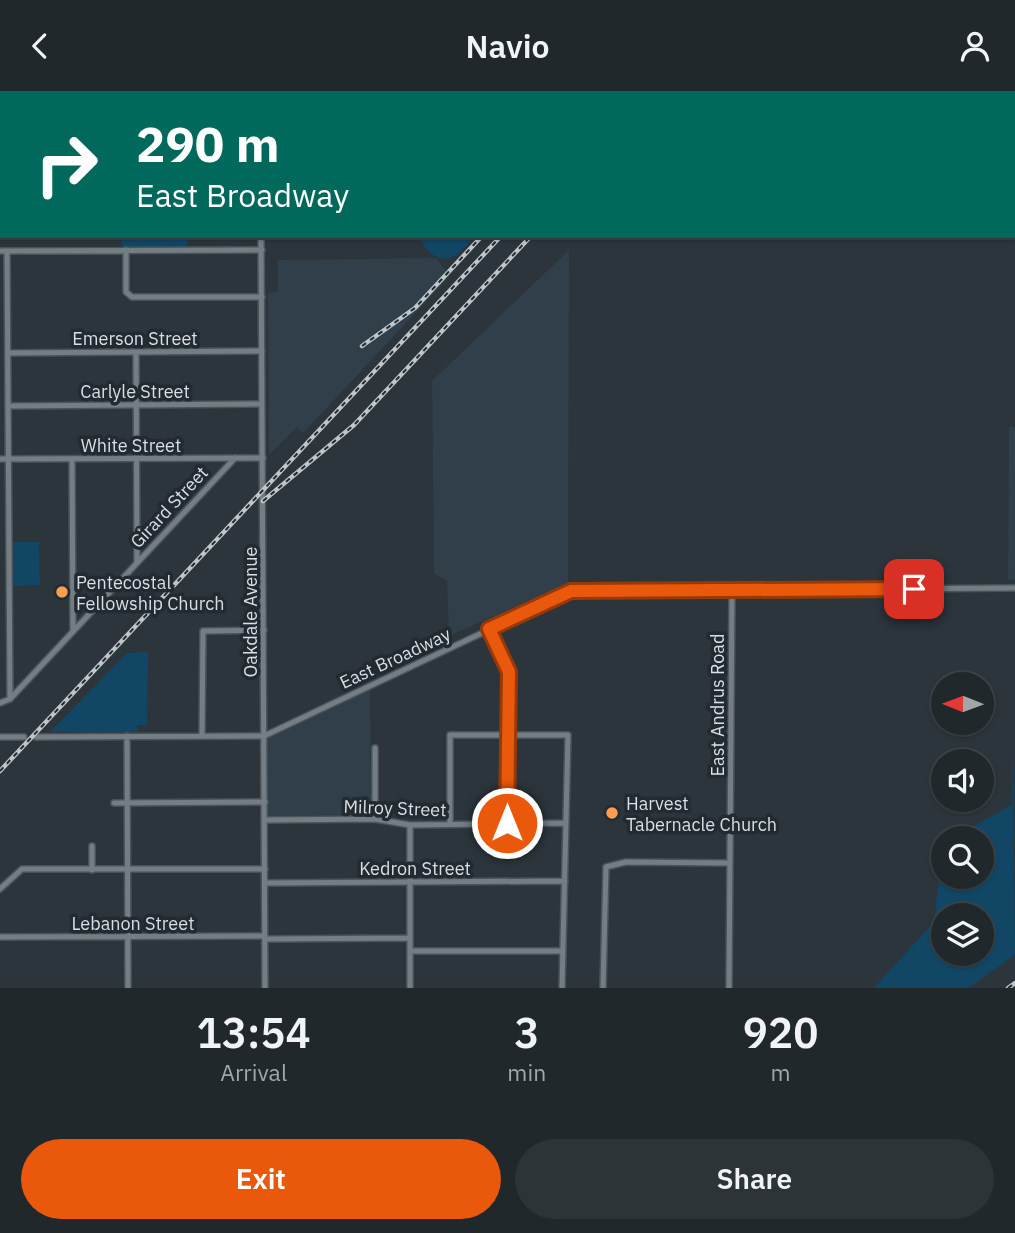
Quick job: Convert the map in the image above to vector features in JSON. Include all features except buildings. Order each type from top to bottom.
[{"type":"street","name":"Oakdale Avenue","points":[[261,238],[265,988]]},
{"type":"street","points":[[126,250],[126,289],[127,294],[135,297],[262,297]]},
{"type":"street","points":[[0,251],[261,250]]},
{"type":"street","points":[[0,703],[10,699],[8,251]]},
{"type":"street","name":"Emerson Street","points":[[8,353],[262,351]]},
{"type":"street","points":[[136,352],[136,563]]},
{"type":"street","name":"Carlyle Street","points":[[8,406],[262,404]]},
{"type":"street","name":"Girard Street","points":[[10,699],[235,458]]},
{"type":"street","name":"White Street","points":[[0,459],[263,458]]},
{"type":"street","points":[[72,459],[73,631]]},
{"type":"street","name":"East Broadway","points":[[36,737],[264,736],[571,591],[1015,588]]},
{"type":"street","name":"East Andrus Road","points":[[729,988],[732,590]]},
{"type":"street","points":[[0,597],[9,597]]},
{"type":"street","points":[[489,629],[509,672],[507,823]]},
{"type":"street","points":[[202,736],[203,631],[264,630]]},
{"type":"street","points":[[450,824],[450,735],[568,735],[562,988]]},
{"type":"street","points":[[127,736],[128,988]]},
{"type":"street","points":[[0,737],[24,737]]},
{"type":"street","points":[[374,748],[375,818]]},
{"type":"street","points":[[114,803],[265,802]]},
{"type":"street","name":"Milroy Street","points":[[265,820],[375,818],[410,825],[566,823]]},
{"type":"street","points":[[410,825],[410,988]]},
{"type":"street","points":[[92,846],[92,870]]},
{"type":"street","points":[[603,988],[606,867],[634,862],[730,863]]},
{"type":"street","points":[[0,889],[22,869],[265,869]]},
{"type":"street","name":"Kedron Street","points":[[265,883],[565,881]]},
{"type":"street","name":"Lebanon Street","points":[[0,937],[410,938]]},
{"type":"street","points":[[410,951],[563,950]]},
{"type":"shaded area","points":[[122,238],[187,238],[187,248],[122,247]]},
{"type":"shaded area","points":[[422,238],[472,238],[457,254],[449,258],[433,255]]},
{"type":"shaded area","points":[[569,250],[568,583],[449,636],[447,581],[434,573],[432,381]]},
{"type":"shaded area","points":[[436,258],[450,276],[303,433],[297,427],[269,455],[268,293],[278,292],[278,260]]},
{"type":"shaded area","points":[[1009,427],[1015,427],[1015,580],[1008,579]]},
{"type":"shaded area","points":[[11,542],[39,542],[40,585],[12,586]]},
{"type":"shaded area","points":[[148,652],[147,725],[137,725],[137,732],[50,732],[127,653]]},
{"type":"shaded area","points":[[370,688],[371,814],[267,816],[267,737]]},
{"type":"shaded area","points":[[1013,739],[1015,955],[968,988],[874,988],[931,925],[931,966],[994,966],[994,903],[936,903],[938,889],[994,889],[994,826],[974,826],[1012,805]]},
{"type":"railway","points":[[362,346],[415,308],[480,238]]},
{"type":"railway","points":[[0,771],[499,238]]},
{"type":"railway","points":[[263,501],[354,425],[529,238]]},
{"type":"railway","points":[[1008,988],[1015,983]]},
{"type":"place","name":"Pentecostal Fellowship Church","points":[[62,592]]},
{"type":"place","name":"Harvest Tabernacle Church","points":[[612,813]]},
{"type":"route","points":[[507,823],[509,672],[489,629],[571,591],[914,589]]}]
